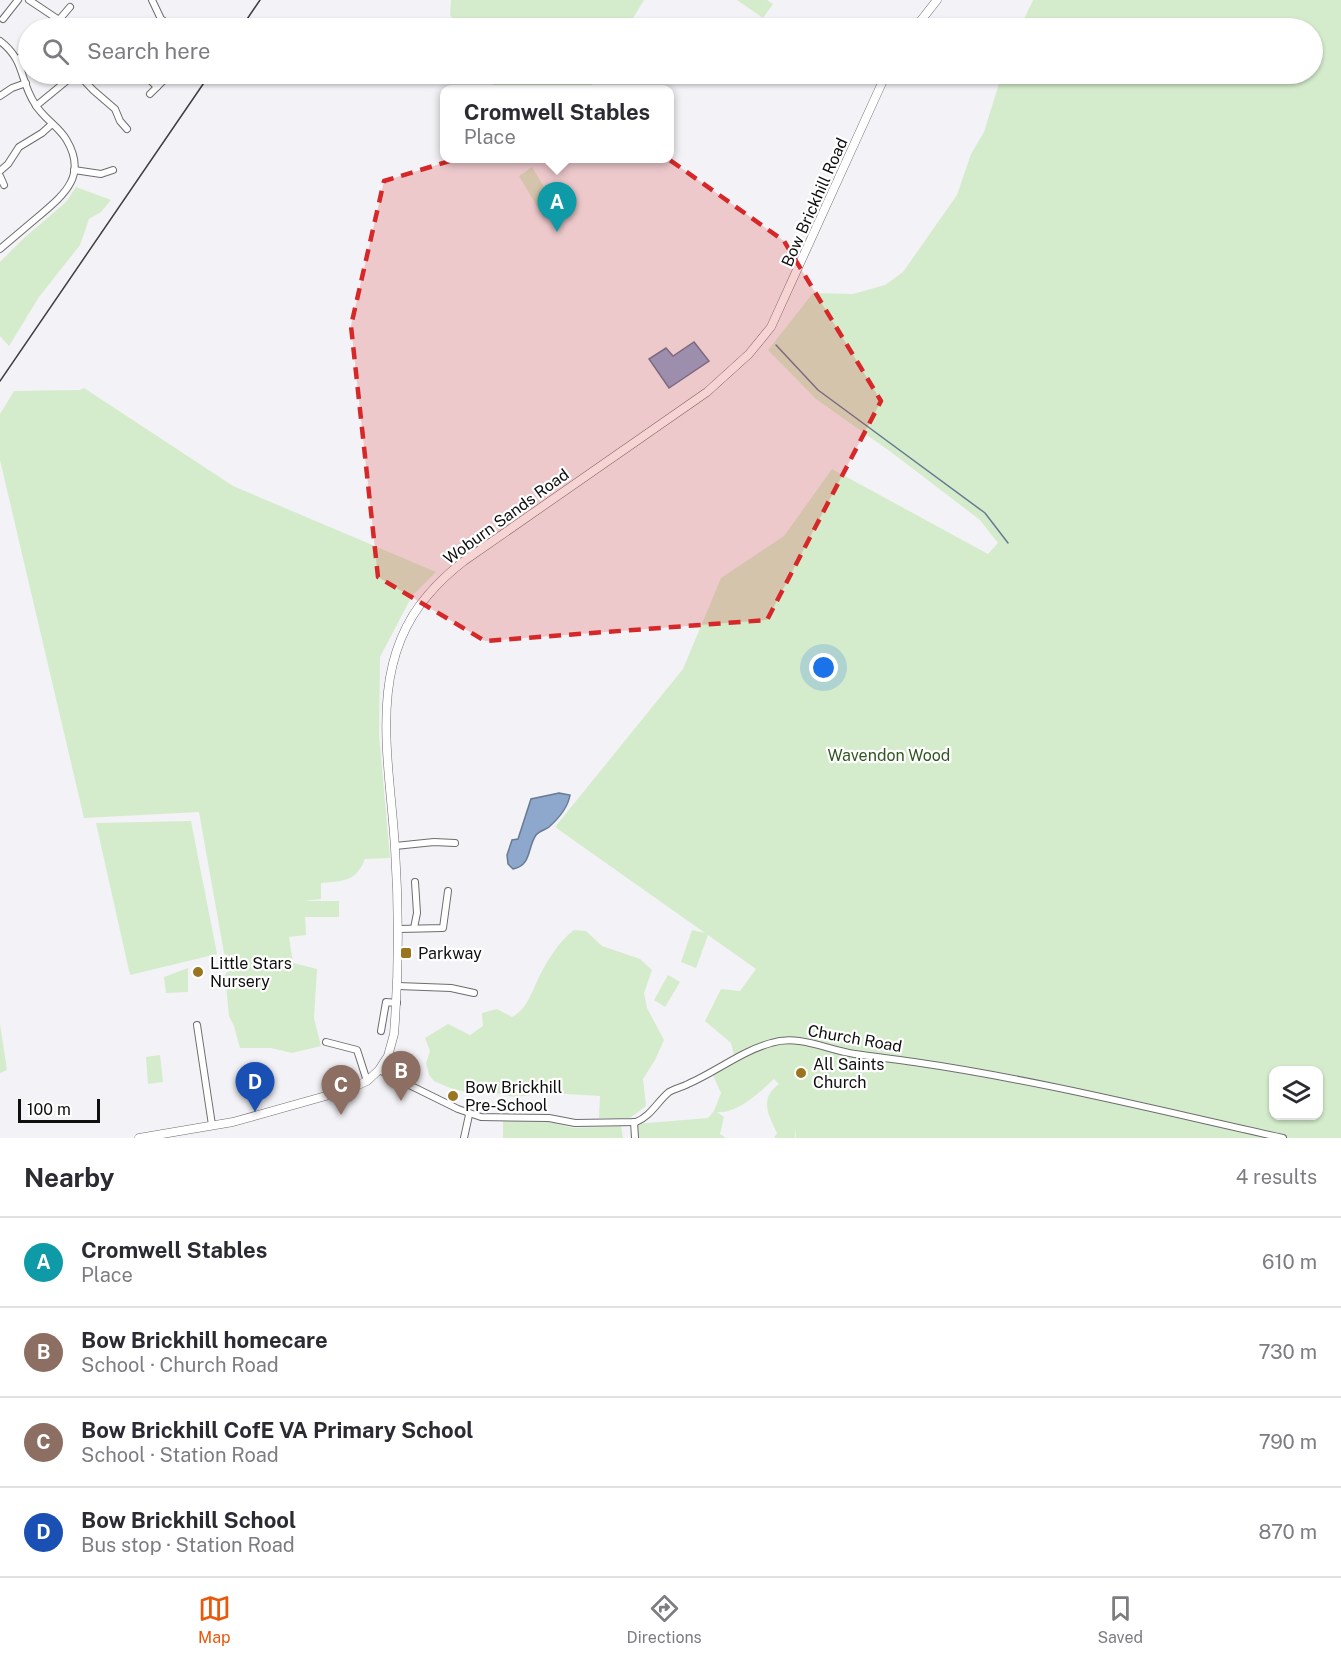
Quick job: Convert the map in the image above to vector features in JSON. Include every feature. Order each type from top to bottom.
[{"type":"street","points":[[3,19],[18,0]]},
{"type":"street","points":[[29,0],[56,18]]},
{"type":"street","points":[[152,0],[161,18]]},
{"type":"street","points":[[923,18],[937,0]]},
{"type":"street","points":[[61,18],[70,7]]},
{"type":"street","points":[[0,41],[18,59]]},
{"type":"street","points":[[0,96],[23,84]]},
{"type":"street","points":[[0,249],[63,195],[74,170],[73,153],[65,137],[36,106],[26,84]]},
{"type":"street","points":[[36,106],[64,84]]},
{"type":"street","points":[[87,84],[118,108],[120,121],[127,129]]},
{"type":"street","points":[[150,94],[160,84]]},
{"type":"street","name":"Bow Brickhill Road","points":[[762,339],[771,327],[792,285],[882,84]]},
{"type":"street","points":[[4,185],[0,173],[19,147],[52,124]]},
{"type":"street","points":[[74,170],[101,174],[113,170]]},
{"type":"street","name":"Woburn Sands Road","points":[[379,1070],[392,1046],[398,986],[399,928],[386,729],[387,690],[399,642],[410,619],[426,596],[464,561],[707,392],[762,339]]},
{"type":"street","points":[[395,846],[434,842],[455,843]]},
{"type":"street","points":[[414,928],[417,913],[415,882]]},
{"type":"street","points":[[399,928],[443,928],[448,891]]},
{"type":"street","points":[[398,986],[451,988],[474,993]]},
{"type":"street","points":[[381,1031],[386,1002],[397,1003]]},
{"type":"street","points":[[197,1025],[202,1035],[212,1125]]},
{"type":"street","name":"Church Road","points":[[634,1122],[643,1119],[669,1093],[679,1087],[771,1042],[791,1040],[816,1044],[838,1052],[915,1062],[1104,1098],[1283,1138]]},
{"type":"street","points":[[326,1042],[357,1050],[367,1081]]},
{"type":"street","points":[[139,1138],[280,1110],[347,1090],[367,1081],[379,1070],[469,1114],[481,1117],[549,1118],[575,1123],[634,1122],[635,1138]]},
{"type":"street","points":[[464,1138],[469,1114]]},
{"type":"highlighted area","points":[[605,114],[784,241],[881,401],[767,620],[485,641],[378,577],[351,326],[384,181]]},
{"type":"green space","points":[[451,0],[644,0],[633,18],[452,18],[450,15]]},
{"type":"green space","points":[[737,0],[767,0],[773,4],[763,18]]},
{"type":"green space","name":"Wavendon Wood","points":[[1033,0],[1341,0],[1341,1138],[796,1138],[796,1127],[795,1138],[774,1138],[777,1133],[768,1113],[767,1101],[769,1095],[779,1084],[774,1079],[740,1106],[725,1112],[717,1112],[724,1117],[720,1134],[726,1138],[636,1138],[635,1124],[708,1118],[714,1111],[721,1093],[712,1073],[734,1055],[731,1043],[705,1021],[721,989],[740,991],[756,969],[708,935],[696,968],[681,962],[692,930],[705,933],[555,827],[683,669],[721,578],[784,536],[832,469],[988,554],[998,543],[980,520],[891,452],[816,399],[768,350],[813,293],[853,294],[885,285],[903,272],[957,195],[971,154],[984,132],[999,84],[1323,84],[1323,18],[1025,18]]},
{"type":"green space","points":[[493,84],[592,84],[592,85]]},
{"type":"green space","points":[[532,167],[558,210],[544,218],[519,176]]},
{"type":"green space","points":[[76,187],[111,200],[101,212],[89,219],[80,245],[39,297],[9,346],[0,336],[0,262],[66,202]]},
{"type":"green space","points":[[84,388],[233,486],[436,572],[412,596],[380,657],[379,735],[390,858],[365,859],[357,872],[348,879],[321,883],[321,899],[304,901],[339,901],[339,917],[305,917],[306,935],[289,937],[293,963],[317,969],[314,1018],[321,1046],[292,1053],[271,1048],[240,1048],[229,1016],[225,975],[234,965],[224,953],[199,812],[84,818],[0,460],[0,414],[14,391],[80,390]]},
{"type":"green space","points":[[191,821],[217,954],[130,975],[96,823]]},
{"type":"green space","points":[[574,930],[586,931],[602,946],[640,959],[652,970],[644,993],[647,1008],[664,1040],[643,1079],[646,1106],[630,1118],[599,1118],[600,1096],[549,1093],[515,1097],[486,1091],[466,1092],[434,1081],[429,1075],[426,1063],[430,1051],[425,1038],[448,1024],[470,1035],[483,1026],[482,1013],[497,1009],[512,1017],[517,1014],[528,1001],[553,952]]},
{"type":"green space","points":[[188,968],[188,992],[166,993],[164,977]]},
{"type":"green space","points":[[668,975],[680,982],[665,1007],[654,1000]]},
{"type":"green space","points":[[0,1024],[7,1070],[0,1073]]},
{"type":"green space","points":[[160,1055],[163,1082],[148,1084],[146,1057]]},
{"type":"green space","points":[[503,1121],[546,1121],[574,1128],[621,1126],[623,1138],[503,1138]]},
{"type":"water","points":[[694,342],[709,361],[669,388],[649,359],[666,348],[673,356]]},
{"type":"water","points":[[559,793],[570,795],[565,808],[549,827],[536,835],[526,860],[513,869],[508,864],[507,855],[512,840],[518,839],[531,799]]},
{"type":"waterway","points":[[776,345],[818,390],[985,513],[1008,543]]},
{"type":"railway","points":[[248,18],[260,0]]},
{"type":"railway","points":[[0,381],[203,84]]},
{"type":"place","name":"Cromwell Stables","points":[[557,232]]},
{"type":"place","name":"Parkway","points":[[406,953]]},
{"type":"place","name":"Little Stars Nursery","points":[[198,972]]},
{"type":"place","name":"All Saints Church","points":[[801,1073]]},
{"type":"place","name":"Bow Brickhill Pre-School","points":[[453,1096]]},
{"type":"place","name":"Bow Brickhill homecare","points":[[401,1101]]},
{"type":"place","name":"Bow Brickhill School","points":[[255,1112]]},
{"type":"place","name":"Bow Brickhill CofE VA Primary School","points":[[341,1115]]}]
